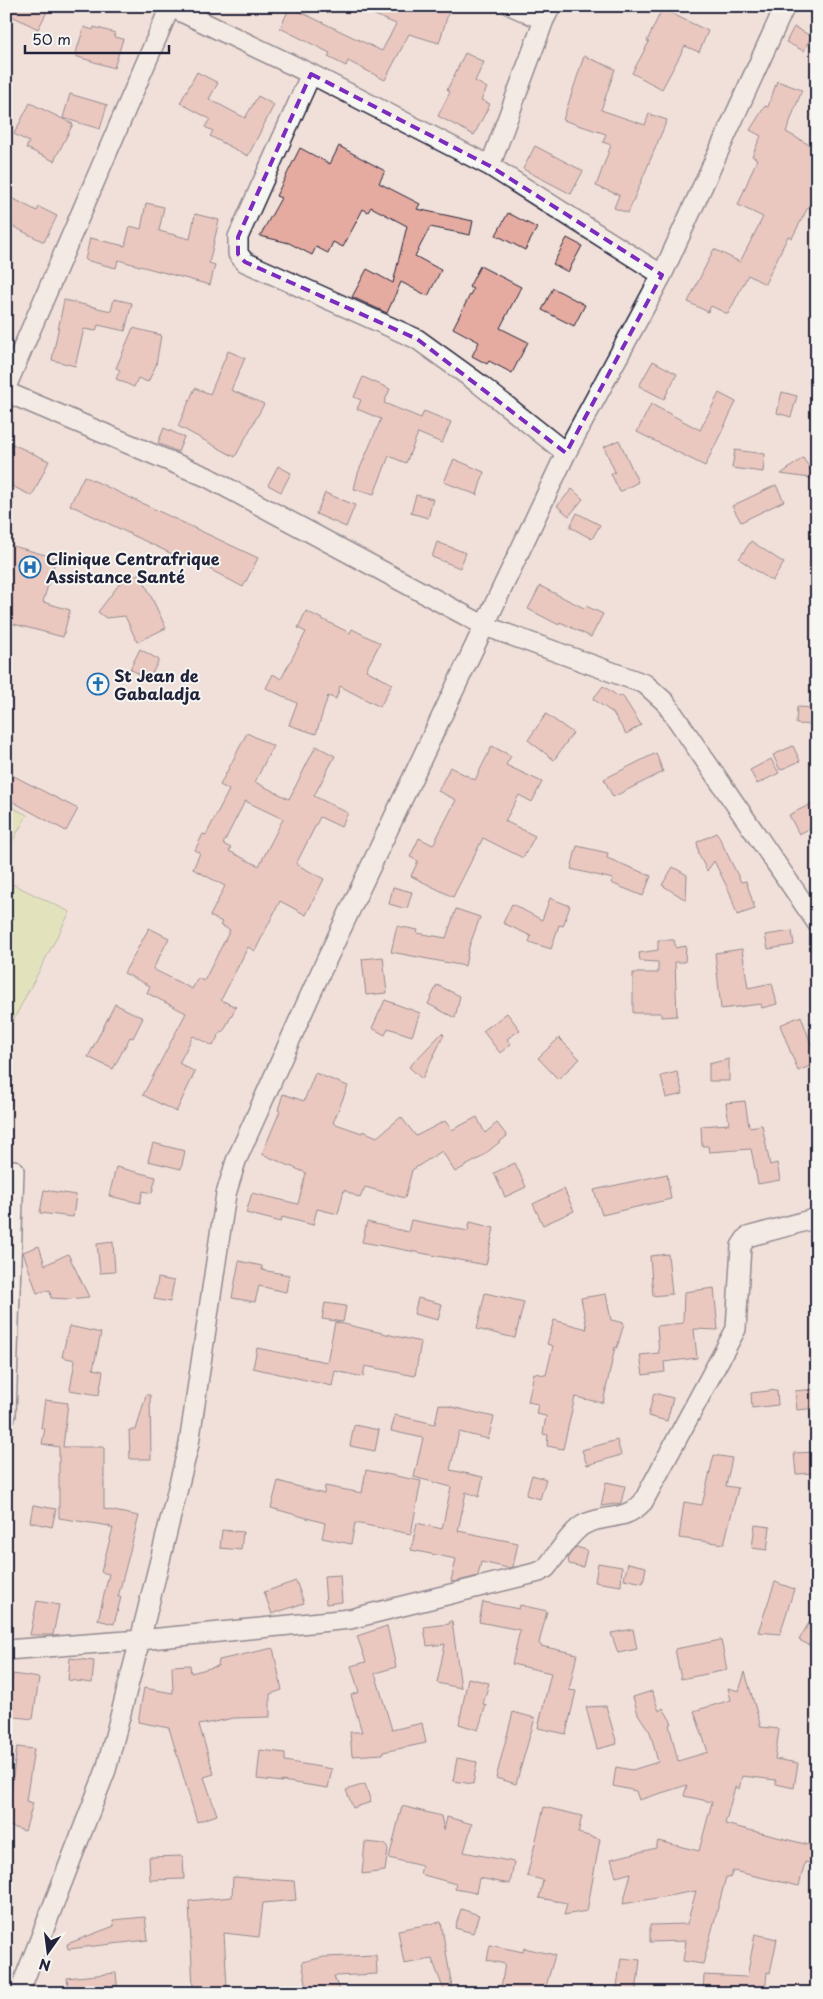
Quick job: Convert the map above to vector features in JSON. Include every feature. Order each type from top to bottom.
[{"type":"street","points":[[490,166],[547,13],[512,6]]},
{"type":"street","points":[[19,1993],[106,1770],[140,1640],[189,1444],[230,1175],[317,980],[566,452],[662,275],[785,6]]},
{"type":"street","points":[[6,387],[170,7],[311,74],[490,166],[662,275]]},
{"type":"street","points":[[311,74],[238,237],[238,254],[245,262],[417,339],[478,382],[566,452]]},
{"type":"street","points":[[6,392],[207,477],[485,626],[645,684],[665,702],[817,922]]},
{"type":"street","points":[[6,1415],[14,1170]]},
{"type":"street","points":[[6,1650],[140,1640],[350,1619],[539,1572],[546,1568],[579,1527],[633,1512],[643,1502],[736,1329],[741,1246],[744,1240],[747,1237],[817,1218]]},
{"type":"highlighted area","points":[[311,74],[490,166],[662,275],[566,453],[417,339],[245,262],[238,254],[238,237]]},
{"type":"green space","points":[[6,804],[27,815],[6,853]]},
{"type":"green space","points":[[6,881],[70,912],[6,1034]]},
{"type":"building","points":[[6,6],[50,6],[38,29],[6,13]]},
{"type":"building","points":[[354,6],[434,6],[449,11],[439,43],[409,34],[385,80],[348,61],[346,66],[328,57],[330,53],[280,28],[290,7],[382,51],[396,24]]},
{"type":"building","points":[[662,9],[708,31],[699,52],[685,46],[662,89],[632,73],[649,42],[647,41]]},
{"type":"building","points":[[84,27],[93,30],[94,27],[115,33],[114,37],[123,39],[114,68],[75,56]]},
{"type":"building","points":[[794,27],[811,36],[804,51],[786,42]]},
{"type":"building","points":[[465,53],[484,62],[475,81],[487,88],[481,100],[490,104],[474,135],[438,116],[450,92],[447,90]]},
{"type":"building","points":[[584,56],[615,69],[601,110],[645,125],[649,114],[667,120],[628,213],[614,208],[619,195],[596,186],[611,145],[603,142],[606,134],[563,120]]},
{"type":"building","points":[[197,72],[218,83],[209,99],[245,118],[258,96],[274,105],[248,156],[210,136],[213,131],[205,127],[210,119],[180,103]]},
{"type":"building","points":[[777,81],[802,90],[786,132],[817,149],[817,190],[792,238],[788,236],[765,284],[748,275],[728,314],[711,306],[708,312],[688,302],[714,249],[740,262],[763,217],[738,205],[757,159],[752,156],[761,136],[750,130],[765,106],[768,107]]},
{"type":"building","points":[[70,94],[107,105],[100,129],[63,118]]},
{"type":"building","points":[[30,103],[73,124],[54,161],[26,148],[29,142],[14,134]]},
{"type":"building","points":[[339,146],[385,171],[379,183],[420,204],[417,209],[473,221],[470,235],[430,227],[415,256],[441,270],[428,296],[401,282],[387,313],[352,297],[367,269],[393,283],[407,226],[371,207],[368,212],[363,209],[343,247],[333,242],[328,253],[316,247],[312,255],[289,243],[260,236],[281,198],[276,196],[300,148],[330,164]]},
{"type":"building","points":[[535,146],[583,171],[571,194],[523,169]]},
{"type":"building","points":[[6,195],[37,211],[39,207],[57,216],[44,242],[6,223]]},
{"type":"building","points":[[146,203],[164,207],[159,231],[190,239],[195,214],[219,220],[209,263],[215,265],[210,285],[118,260],[116,268],[85,260],[90,238],[125,246],[130,226],[141,229]]},
{"type":"building","points":[[508,213],[537,228],[525,250],[496,235]]},
{"type":"building","points":[[567,238],[582,246],[568,272],[553,264]]},
{"type":"building","points":[[480,266],[521,287],[500,328],[528,342],[512,373],[489,361],[487,364],[472,356],[479,342],[453,328],[473,289],[469,287]]},
{"type":"building","points":[[553,288],[585,305],[574,326],[542,310]]},
{"type":"building","points":[[114,299],[132,303],[125,331],[98,325],[96,331],[84,329],[75,366],[52,360],[64,300],[111,311]]},
{"type":"building","points":[[133,328],[161,335],[156,365],[148,382],[138,378],[134,387],[116,379],[120,370],[116,368]]},
{"type":"building","points":[[228,351],[245,358],[231,390],[264,404],[235,457],[178,426],[195,388],[210,394]]},
{"type":"building","points":[[653,361],[677,374],[664,399],[639,386]]},
{"type":"building","points":[[363,377],[390,389],[384,403],[421,418],[424,411],[451,422],[442,443],[418,433],[406,463],[389,456],[374,494],[354,489],[358,473],[381,419],[357,409],[361,400],[354,397]]},
{"type":"building","points":[[782,392],[797,396],[791,417],[777,413]]},
{"type":"building","points":[[719,393],[736,402],[705,466],[637,432],[651,404],[700,430]]},
{"type":"building","points":[[164,428],[184,437],[178,452],[158,443]]},
{"type":"building","points":[[619,440],[638,482],[620,492],[611,474],[615,472],[604,447]]},
{"type":"building","points":[[6,441],[49,461],[32,496],[6,483]]},
{"type":"building","points":[[735,450],[765,454],[763,472],[732,468]]},
{"type":"building","points":[[803,458],[817,479],[781,474]]},
{"type":"building","points":[[454,459],[484,472],[477,495],[444,482]]},
{"type":"building","points":[[278,466],[291,473],[281,492],[268,485]]},
{"type":"building","points":[[84,476],[258,558],[243,587],[198,563],[197,566],[70,505]]},
{"type":"building","points":[[776,485],[784,501],[741,522],[732,506]]},
{"type":"building","points":[[572,489],[583,499],[569,516],[557,506]]},
{"type":"building","points":[[325,493],[355,505],[346,527],[316,514]]},
{"type":"building","points":[[416,495],[433,499],[428,518],[411,513]]},
{"type":"building","points":[[577,513],[600,525],[592,539],[570,527]]},
{"type":"building","points":[[751,541],[784,563],[772,581],[739,559]]},
{"type":"building","points":[[437,542],[466,553],[460,568],[432,557]]},
{"type":"building","points":[[6,544],[56,558],[43,602],[70,610],[63,637],[6,622]]},
{"type":"building","points":[[140,573],[166,628],[137,642],[125,616],[106,618],[98,612],[121,582]]},
{"type":"building","points":[[540,586],[584,608],[586,606],[603,614],[591,637],[560,622],[559,625],[528,609]]},
{"type":"building","points":[[306,611],[350,633],[352,629],[380,643],[366,670],[392,684],[380,707],[340,686],[336,699],[328,696],[316,734],[289,725],[297,703],[266,688],[273,674],[281,679],[306,632],[298,628]]},
{"type":"building","points":[[140,649],[159,660],[149,679],[130,669]]},
{"type":"building","points":[[603,686],[619,697],[622,695],[641,725],[626,734],[613,713],[593,699]]},
{"type":"building","points":[[797,707],[817,708],[817,725],[796,724]]},
{"type":"building","points":[[546,714],[573,733],[554,760],[528,740]]},
{"type":"building","points":[[247,733],[273,746],[255,782],[289,799],[316,746],[335,756],[314,796],[348,813],[341,827],[320,817],[296,864],[324,879],[306,915],[280,901],[255,951],[248,947],[221,1000],[236,1007],[223,1032],[221,1031],[213,1046],[193,1036],[179,1063],[195,1072],[176,1112],[143,1095],[186,1013],[147,993],[150,986],[124,973],[149,928],[169,938],[153,969],[192,989],[198,978],[204,981],[230,930],[220,925],[222,922],[210,916],[225,886],[193,869],[200,853],[195,850],[203,834],[206,835],[229,790],[220,785]],"holes":[[[245,801],[283,819],[259,866],[229,851],[231,848],[223,844]]]},
{"type":"building","points":[[492,746],[511,756],[506,765],[542,782],[532,802],[519,795],[505,821],[535,836],[523,858],[483,838],[453,897],[411,876],[418,861],[410,857],[419,838],[433,845],[456,800],[438,791],[450,767],[475,780]]},
{"type":"building","points":[[793,746],[800,761],[780,770],[773,755]]},
{"type":"building","points":[[656,753],[663,772],[613,797],[604,779]]},
{"type":"building","points":[[771,759],[779,773],[757,784],[750,770]]},
{"type":"building","points":[[6,772],[78,809],[66,831],[6,798]]},
{"type":"building","points":[[817,801],[817,825],[799,834],[789,815]]},
{"type":"building","points":[[717,833],[741,882],[746,881],[755,909],[737,915],[730,893],[714,861],[707,871],[699,855],[697,842]]},
{"type":"building","points":[[577,846],[608,853],[607,858],[651,876],[643,896],[611,883],[613,879],[571,869]]},
{"type":"building","points":[[673,867],[687,875],[686,900],[662,885]]},
{"type":"building","points":[[393,887],[412,892],[407,909],[389,904]]},
{"type":"building","points":[[550,898],[570,906],[563,926],[559,925],[551,949],[529,942],[531,936],[503,923],[512,904],[542,920]]},
{"type":"building","points":[[456,909],[480,917],[469,947],[465,966],[391,952],[397,926],[418,930],[417,933],[446,938]]},
{"type":"building","points":[[792,931],[794,945],[768,949],[765,935]]},
{"type":"building","points":[[658,940],[674,940],[676,948],[686,946],[685,962],[675,962],[677,1016],[661,1017],[661,1013],[633,1013],[633,973],[658,973],[658,962],[640,961],[639,953],[658,950]]},
{"type":"building","points":[[742,949],[748,988],[772,983],[777,1004],[762,1008],[761,1004],[721,1009],[715,953]]},
{"type":"building","points":[[383,957],[387,993],[366,995],[362,959]]},
{"type":"building","points":[[437,985],[460,996],[455,1018],[428,1004]]},
{"type":"building","points":[[385,1000],[420,1013],[412,1036],[388,1028],[385,1035],[372,1028]]},
{"type":"building","points":[[115,1004],[143,1018],[133,1038],[130,1037],[113,1069],[88,1057]]},
{"type":"building","points":[[507,1013],[520,1030],[507,1039],[511,1044],[500,1053],[483,1031]]},
{"type":"building","points":[[801,1016],[811,1044],[817,1042],[817,1063],[798,1071],[780,1025]]},
{"type":"building","points":[[442,1033],[444,1035],[422,1079],[409,1067]]},
{"type":"building","points":[[559,1038],[580,1059],[558,1079],[538,1058]]},
{"type":"building","points":[[729,1059],[729,1081],[709,1081],[709,1064]]},
{"type":"building","points":[[677,1072],[683,1094],[666,1098],[661,1076]]},
{"type":"building","points":[[315,1073],[348,1086],[333,1123],[362,1133],[363,1131],[377,1137],[401,1117],[416,1136],[445,1121],[452,1130],[477,1117],[485,1133],[497,1123],[507,1136],[480,1158],[455,1172],[442,1151],[412,1170],[405,1198],[365,1187],[360,1198],[344,1190],[338,1214],[317,1209],[313,1225],[282,1217],[281,1222],[246,1213],[252,1193],[298,1204],[306,1173],[262,1154],[280,1111],[278,1110],[283,1094],[304,1101]]},
{"type":"building","points":[[745,1101],[749,1127],[762,1125],[770,1165],[777,1163],[780,1180],[758,1184],[751,1149],[709,1152],[708,1146],[702,1146],[701,1126],[729,1124],[726,1103]]},
{"type":"building","points":[[153,1143],[185,1151],[181,1169],[148,1161]]},
{"type":"building","points":[[515,1163],[526,1187],[505,1197],[494,1173]]},
{"type":"building","points":[[116,1167],[156,1177],[152,1193],[143,1191],[140,1203],[109,1196]]},
{"type":"building","points":[[667,1174],[671,1199],[602,1215],[594,1190]]},
{"type":"building","points":[[564,1189],[574,1211],[543,1225],[533,1204]]},
{"type":"building","points":[[44,1190],[76,1195],[73,1217],[40,1213]]},
{"type":"building","points":[[411,1220],[468,1231],[470,1222],[494,1228],[486,1265],[362,1242],[367,1222],[408,1232]]},
{"type":"building","points":[[113,1242],[115,1272],[100,1273],[97,1244]]},
{"type":"building","points":[[39,1246],[45,1265],[68,1254],[89,1297],[51,1298],[50,1290],[37,1293],[23,1252]]},
{"type":"building","points":[[668,1254],[672,1294],[653,1296],[650,1256]]},
{"type":"building","points":[[239,1261],[262,1266],[262,1270],[289,1275],[286,1292],[259,1286],[255,1302],[232,1298]]},
{"type":"building","points":[[158,1278],[174,1281],[170,1302],[154,1299]]},
{"type":"building","points":[[714,1288],[718,1330],[694,1329],[697,1358],[664,1362],[665,1372],[643,1375],[640,1355],[659,1353],[657,1326],[683,1323],[684,1292]]},
{"type":"building","points":[[485,1293],[524,1302],[515,1338],[477,1329]]},
{"type":"building","points":[[606,1294],[611,1320],[624,1323],[617,1348],[615,1347],[603,1403],[575,1397],[563,1449],[547,1446],[548,1435],[543,1434],[546,1416],[536,1414],[538,1404],[528,1402],[534,1373],[546,1375],[553,1346],[547,1344],[554,1320],[587,1329],[581,1298]]},
{"type":"building","points":[[418,1298],[442,1304],[438,1320],[414,1314]]},
{"type":"building","points":[[325,1303],[346,1306],[343,1322],[322,1319]]},
{"type":"building","points":[[335,1322],[421,1342],[415,1376],[365,1366],[363,1377],[335,1371],[332,1386],[253,1368],[257,1348],[327,1362]]},
{"type":"building","points":[[69,1326],[101,1333],[93,1369],[103,1371],[99,1395],[70,1390],[75,1360],[62,1357]]},
{"type":"building","points":[[815,1389],[817,1408],[797,1410],[795,1391]]},
{"type":"building","points":[[777,1390],[778,1405],[752,1408],[751,1393]]},
{"type":"building","points":[[654,1393],[673,1398],[667,1421],[648,1416]]},
{"type":"building","points":[[146,1395],[150,1395],[151,1459],[130,1459],[129,1430],[136,1430]]},
{"type":"building","points":[[45,1400],[68,1403],[63,1447],[104,1447],[104,1509],[139,1516],[118,1597],[121,1597],[114,1624],[98,1620],[109,1574],[101,1572],[113,1528],[59,1518],[59,1447],[42,1444],[45,1428],[41,1428]]},
{"type":"building","points":[[439,1404],[494,1417],[488,1439],[459,1432],[450,1470],[483,1477],[479,1497],[466,1492],[458,1531],[518,1543],[513,1567],[508,1568],[481,1562],[478,1576],[454,1582],[451,1581],[456,1559],[411,1550],[417,1523],[442,1529],[451,1487],[414,1477],[423,1438],[391,1431],[395,1415],[435,1424]]},
{"type":"building","points":[[354,1425],[379,1430],[375,1451],[350,1446]]},
{"type":"building","points":[[617,1440],[621,1455],[587,1465],[582,1450]]},
{"type":"building","points":[[817,1452],[817,1473],[796,1474],[794,1453]]},
{"type":"building","points":[[714,1455],[732,1458],[726,1486],[738,1488],[724,1544],[679,1538],[684,1502],[702,1505]]},
{"type":"building","points":[[366,1470],[421,1481],[411,1534],[355,1523],[351,1544],[322,1538],[325,1523],[271,1508],[278,1481],[324,1494],[325,1486],[362,1493]]},
{"type":"building","points":[[532,1475],[546,1479],[540,1499],[526,1495]]},
{"type":"building","points":[[606,1482],[625,1486],[621,1503],[601,1506]]},
{"type":"building","points":[[33,1505],[56,1509],[52,1527],[30,1522]]},
{"type":"building","points":[[755,1525],[770,1527],[767,1550],[752,1548]]},
{"type":"building","points":[[222,1530],[243,1532],[241,1550],[220,1548]]},
{"type":"building","points":[[576,1547],[587,1550],[583,1567],[569,1564],[568,1557]]},
{"type":"building","points":[[598,1563],[622,1567],[621,1586],[595,1582]]},
{"type":"building","points":[[628,1563],[646,1567],[643,1583],[624,1579]]},
{"type":"building","points":[[340,1575],[342,1602],[326,1604],[324,1576]]},
{"type":"building","points":[[296,1581],[304,1603],[272,1614],[264,1592]]},
{"type":"building","points":[[775,1582],[794,1589],[780,1634],[758,1632]]},
{"type":"building","points":[[37,1601],[59,1605],[53,1635],[30,1635]]},
{"type":"building","points":[[483,1602],[519,1609],[520,1605],[547,1611],[539,1643],[541,1646],[577,1654],[569,1690],[576,1691],[566,1734],[538,1728],[551,1673],[512,1664],[520,1630],[479,1622]]},
{"type":"building","points":[[817,1609],[817,1649],[799,1640]]},
{"type":"building","points":[[452,1621],[461,1688],[437,1683],[445,1644],[427,1646],[424,1627],[449,1624]]},
{"type":"building","points":[[387,1626],[396,1667],[375,1673],[392,1730],[422,1723],[426,1743],[383,1752],[383,1754],[352,1756],[350,1732],[362,1732],[351,1695],[359,1692],[351,1666],[366,1662],[357,1636]]},
{"type":"building","points":[[633,1629],[637,1649],[618,1653],[611,1633]]},
{"type":"building","points":[[721,1640],[727,1670],[681,1679],[675,1649]]},
{"type":"building","points":[[273,1648],[282,1690],[270,1694],[270,1717],[234,1718],[199,1725],[214,1774],[204,1777],[217,1815],[197,1822],[169,1728],[138,1722],[144,1688],[173,1693],[172,1666],[190,1665],[191,1673],[218,1666],[219,1660]]},
{"type":"building","points":[[70,1658],[94,1661],[92,1683],[68,1680]]},
{"type":"building","points":[[745,1672],[761,1727],[779,1729],[775,1759],[798,1763],[794,1788],[776,1784],[776,1780],[742,1776],[739,1789],[735,1787],[725,1824],[817,1847],[813,1864],[805,1862],[799,1886],[733,1871],[730,1878],[726,1877],[703,1964],[683,1961],[686,1941],[650,1942],[650,1925],[687,1924],[696,1891],[623,1904],[631,1873],[616,1877],[611,1859],[656,1848],[658,1841],[699,1851],[712,1802],[684,1796],[687,1785],[639,1800],[636,1791],[613,1786],[616,1767],[632,1770],[658,1762],[650,1732],[638,1714],[633,1697],[652,1691],[659,1711],[663,1708],[672,1723],[669,1725],[678,1761],[708,1752],[694,1711],[731,1700],[728,1688],[739,1691]]},
{"type":"building","points":[[13,1674],[39,1678],[33,1719],[7,1716]]},
{"type":"building","points":[[468,1678],[489,1683],[483,1704],[486,1705],[478,1730],[459,1724]]},
{"type":"building","points":[[606,1706],[617,1744],[597,1749],[586,1707]]},
{"type":"building","points":[[513,1712],[535,1718],[516,1784],[496,1778]]},
{"type":"building","points":[[17,1747],[34,1749],[26,1801],[33,1803],[25,1831],[6,1825],[6,1796],[10,1797]]},
{"type":"building","points":[[260,1750],[285,1753],[285,1761],[332,1769],[328,1788],[257,1779]]},
{"type":"building","points":[[457,1758],[477,1762],[473,1784],[453,1781]]},
{"type":"building","points":[[365,1784],[371,1802],[353,1808],[346,1790]]},
{"type":"building","points":[[402,1806],[441,1816],[444,1830],[447,1817],[472,1824],[464,1852],[514,1862],[510,1884],[479,1878],[476,1893],[455,1889],[456,1884],[420,1874],[422,1866],[389,1858]]},
{"type":"building","points":[[544,1807],[582,1816],[578,1833],[600,1839],[587,1911],[564,1915],[567,1903],[539,1898],[543,1880],[527,1876]]},
{"type":"building","points":[[365,1842],[386,1844],[388,1850],[385,1871],[362,1874]]},
{"type":"building","points":[[183,1856],[184,1879],[150,1880],[149,1857]]},
{"type":"building","points":[[233,1877],[294,1881],[296,1900],[263,1903],[259,1937],[224,1933],[227,1987],[193,1989],[189,1901],[232,1897]]},
{"type":"building","points":[[461,1909],[479,1915],[473,1933],[455,1928]]},
{"type":"building","points":[[145,1917],[148,1940],[68,1949],[67,1944],[114,1926],[113,1920]]},
{"type":"building","points":[[441,1922],[453,1993],[445,1993],[432,1959],[404,1964],[398,1930]]},
{"type":"building","points":[[755,1934],[777,1939],[770,1973],[767,1972],[765,1993],[703,1993],[704,1975],[747,1977]]},
{"type":"building","points":[[490,1945],[523,1952],[524,1948],[555,1955],[544,1993],[500,1993],[505,1964],[487,1960]]},
{"type":"building","points":[[376,1955],[377,1974],[334,1976],[340,1993],[308,1993],[302,1962],[324,1957]]},
{"type":"building","points":[[621,1958],[640,1960],[636,1993],[616,1993]]},
{"type":"building","points":[[116,1973],[118,1993],[69,1993],[67,1978]]},
{"type":"place","name":"Clinique Centrafrique Assistance Santé","points":[[30,567]]},
{"type":"place","name":"St Jean de Gabaladja","points":[[98,684]]}]
